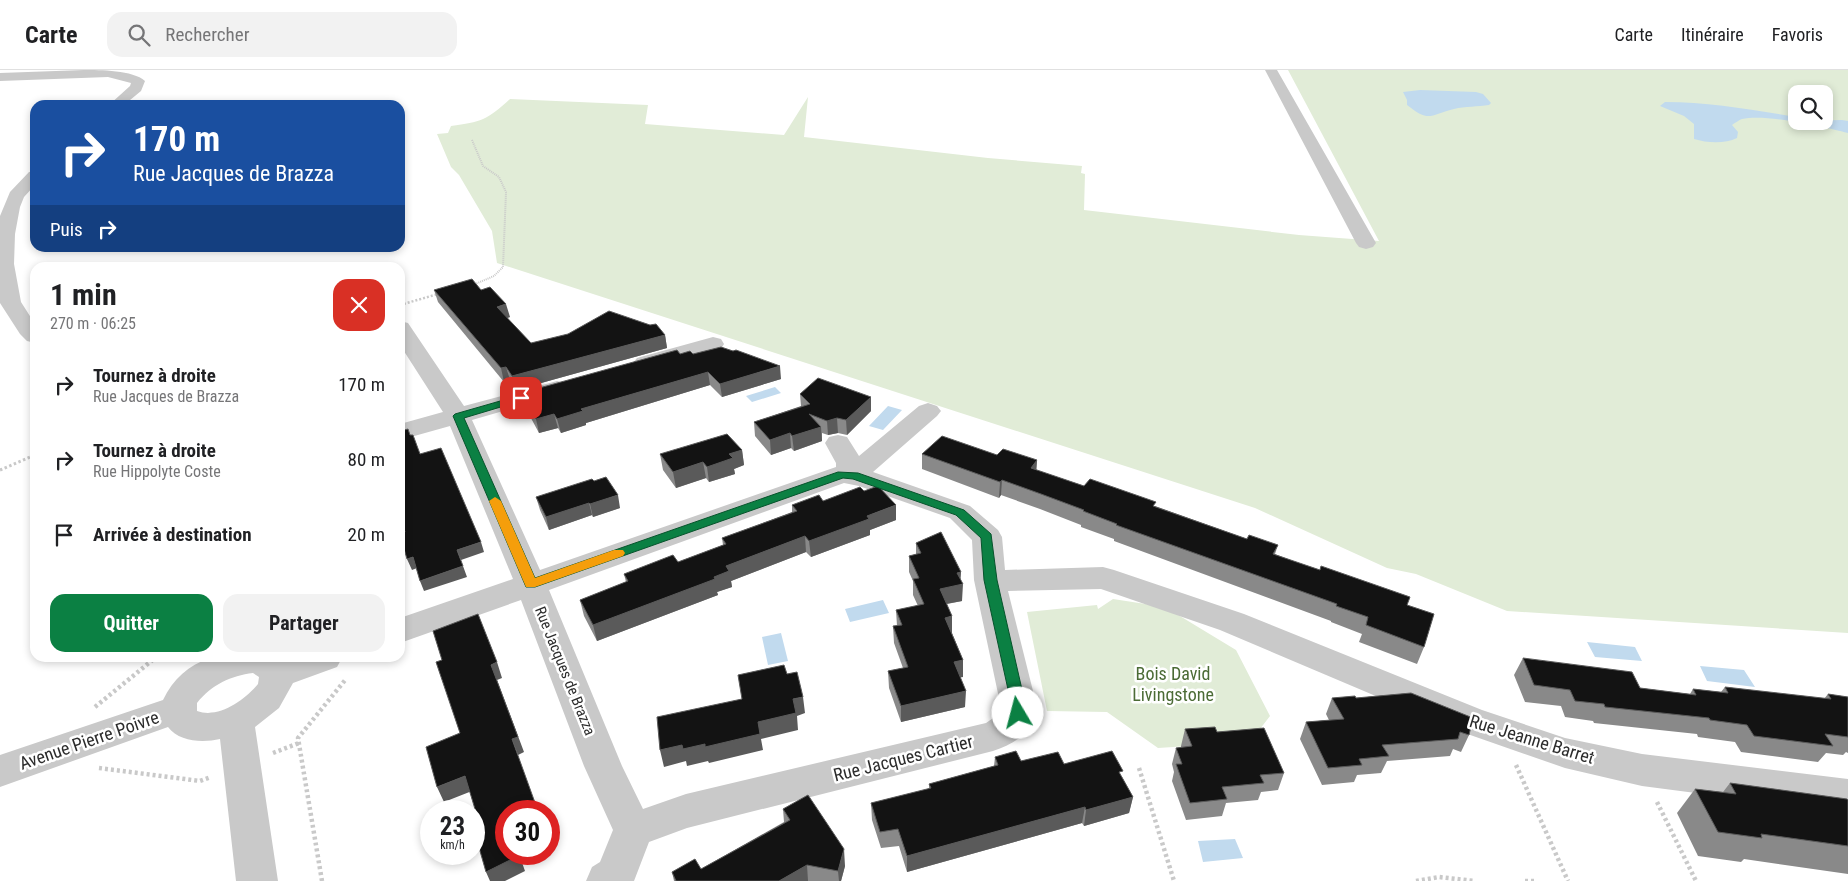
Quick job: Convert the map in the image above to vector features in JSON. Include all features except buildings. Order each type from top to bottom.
[{"type":"street","points":[[1271,70],[1366,243]]},
{"type":"street","points":[[0,77],[108,73],[138,81],[136,88],[122,100]]},
{"type":"street","points":[[30,181],[17,195],[8,216],[4,242],[3,276],[9,302],[30,332]]},
{"type":"street","name":"Rue Jacques de Brazza","points":[[405,336],[458,416],[531,584],[604,766],[633,830]]},
{"type":"street","points":[[626,368],[713,344]]},
{"type":"street","points":[[405,431],[578,382]]},
{"type":"street","points":[[405,629],[842,474],[851,475],[928,411]]},
{"type":"street","points":[[838,443],[850,462],[851,475]]},
{"type":"street","name":"Rue Jacques Cartier","points":[[633,830],[686,812],[993,736],[1006,731],[1014,723],[1018,713],[1018,703],[990,580],[987,537],[960,512],[851,475]]},
{"type":"street","name":"Rue Jeanne Barret","points":[[990,580],[1026,581],[1103,578],[1232,622],[1501,732],[1565,752],[1642,770],[1848,796]]},
{"type":"street","points":[[224,662],[199,679],[181,699],[178,709],[180,719],[189,725],[202,728],[219,726],[236,720],[263,703],[276,684],[277,675],[273,668],[261,662]]},
{"type":"street","points":[[277,675],[338,666]]},
{"type":"street","name":"Avenue Pierre Poivre","points":[[0,771],[178,709]]},
{"type":"street","points":[[236,720],[257,881]]},
{"type":"street","points":[[607,881],[616,875],[633,830]]},
{"type":"path","points":[[468,286],[494,276],[503,267],[506,192],[499,177],[483,166],[472,140]]},
{"type":"path","points":[[405,304],[446,292]]},
{"type":"path","points":[[0,470],[30,457]]},
{"type":"path","points":[[150,662],[92,710],[80,765],[200,781],[299,743]]},
{"type":"path","points":[[322,881],[298,738],[338,666]]},
{"type":"path","points":[[1501,732],[1568,881]]},
{"type":"path","points":[[1139,768],[1174,881]]},
{"type":"path","points":[[1642,770],[1696,881]]},
{"type":"path","points":[[1416,881],[1439,877],[1475,881]]},
{"type":"path","points":[[1525,881],[1534,881]]},
{"type":"green space","points":[[1288,70],[1848,70],[1848,633],[1507,611],[1416,574],[1387,568],[1255,508],[497,263],[492,231],[459,175],[451,167],[437,134],[448,133],[451,126],[483,119],[495,112],[510,99],[648,105],[645,124],[784,135],[808,97],[804,137],[988,158],[1082,166],[1081,173],[1085,174],[1084,210],[1299,235],[1379,241]]},
{"type":"green space","name":"Bois David Livingstone","points":[[1113,599],[1165,607],[1236,650],[1270,716],[1250,742],[1158,748],[1107,712],[1047,711],[1027,612],[1097,605],[1098,609]]},
{"type":"water","points":[[1420,90],[1476,92],[1483,94],[1491,103],[1489,105],[1458,108],[1425,116],[1407,105],[1403,92]]},
{"type":"water","points":[[1665,102],[1698,103],[1788,116],[1788,120],[1766,118],[1742,119],[1732,125],[1738,132],[1737,138],[1722,142],[1705,141],[1694,139],[1694,124],[1684,116],[1660,106]]},
{"type":"water","points":[[1833,120],[1848,121],[1848,133],[1833,129]]},
{"type":"water","points":[[775,387],[781,393],[752,402],[746,396]]},
{"type":"water","points":[[888,406],[902,410],[883,430],[869,426]]},
{"type":"water","points":[[883,600],[889,613],[850,622],[845,609]]},
{"type":"water","points":[[781,633],[788,661],[768,665],[762,637]]},
{"type":"water","points":[[1587,642],[1635,647],[1642,661],[1595,657]]},
{"type":"water","points":[[1700,666],[1744,670],[1755,687],[1707,681]]},
{"type":"water","points":[[1235,839],[1243,858],[1203,862],[1198,841]]},
{"type":"slow traffic","points":[[495,501],[531,584],[618,553]]},
{"type":"route","points":[[521,398],[458,416],[531,584],[842,474],[854,475],[960,512],[987,537],[990,580],[1018,703],[1018,713]]}]
